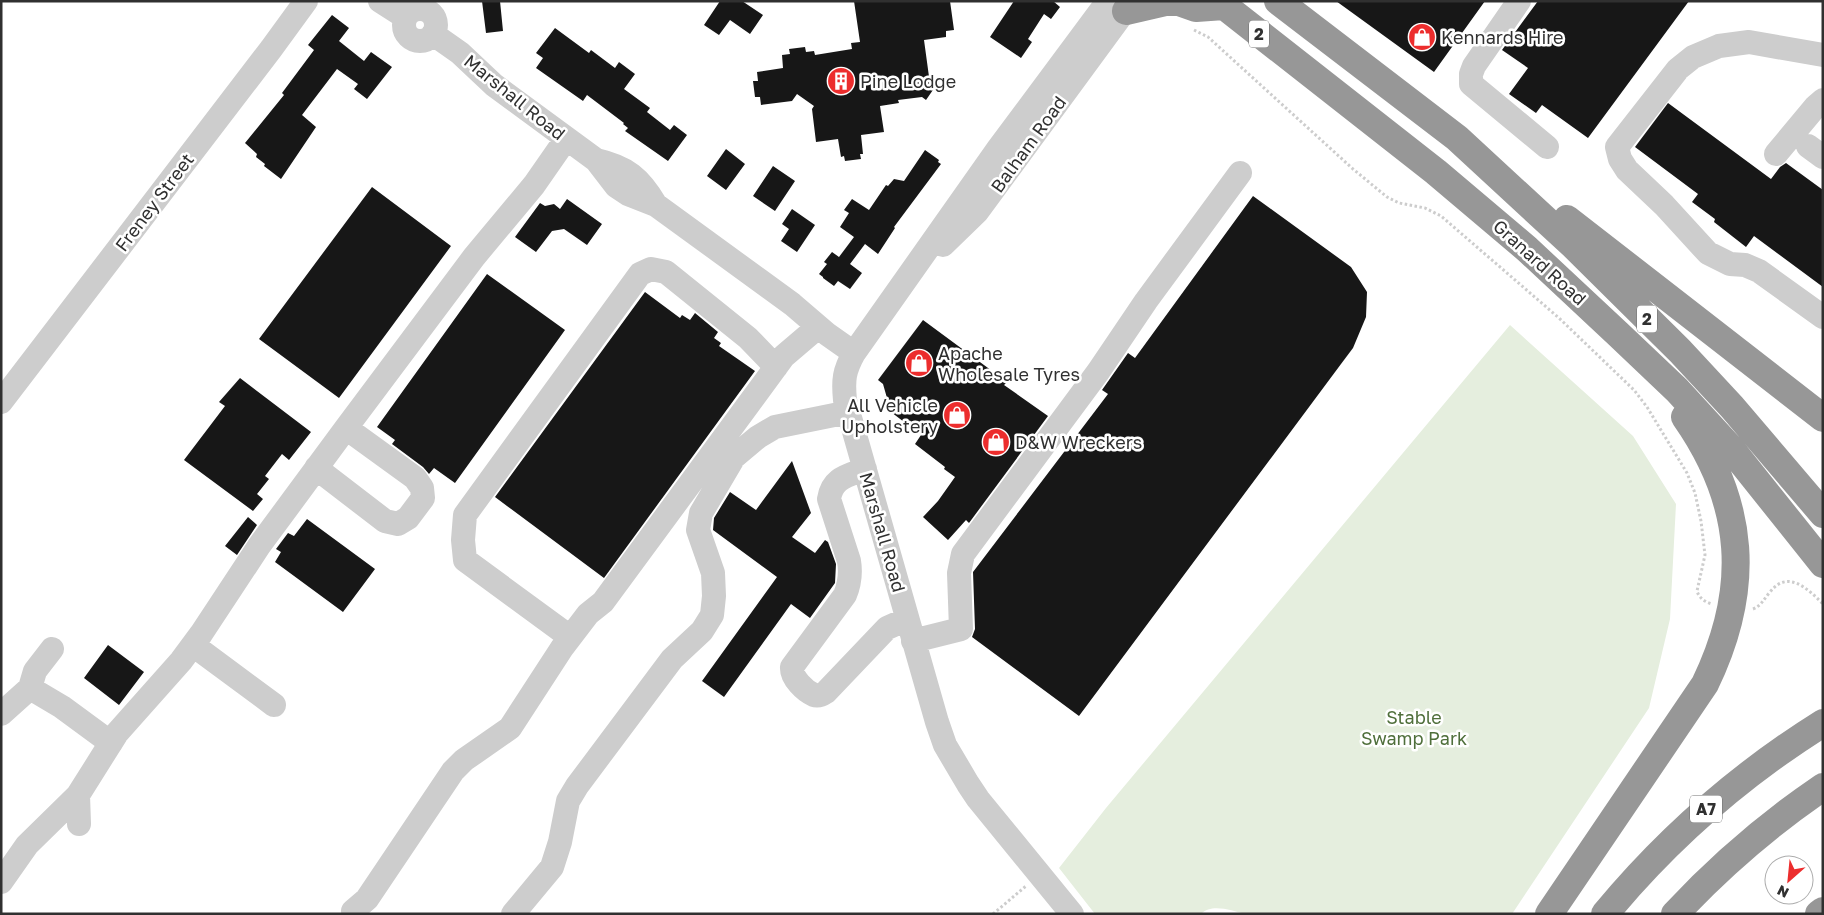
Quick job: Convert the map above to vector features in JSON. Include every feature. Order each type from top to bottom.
[{"type":"highway","name":"Granard Road","points":[[1278,1],[1457,138],[1574,246],[1680,351],[1823,514]]},
{"type":"highway","points":[[1122,4],[1179,2],[1196,8],[1221,4]]},
{"type":"highway","name":"Granard Road","points":[[1221,4],[1444,178],[1527,249],[1703,417],[1746,467],[1823,564]]},
{"type":"highway","points":[[1457,138],[1598,243],[1823,418]]},
{"type":"highway","points":[[1645,280],[1823,406]]},
{"type":"highway","points":[[1549,914],[1705,684],[1727,631],[1736,578],[1735,541],[1731,514],[1723,488],[1711,460],[1698,435],[1683,414],[1618,334]]},
{"type":"highway","name":"A7","points":[[1605,914],[1625,889],[1710,805],[1743,777],[1823,723]]},
{"type":"highway","points":[[1676,914],[1715,874],[1782,817],[1823,787]]},
{"type":"highway","points":[[1819,914],[1823,911]]},
{"type":"street","name":"Freney Street","points":[[1,402],[306,1]]},
{"type":"street","points":[[380,1],[423,10]]},
{"type":"street","points":[[1518,1],[1474,66],[1471,74],[1471,84],[1547,147]]},
{"type":"street","name":"Balham Road","points":[[854,352],[910,274],[977,212],[1122,4]]},
{"type":"street","name":"Marshall Road","points":[[423,10],[435,19],[436,24],[433,34],[460,53],[494,85],[596,160],[612,163],[625,169],[639,180],[656,205],[792,304],[818,327],[854,352],[845,371],[845,400],[913,641],[945,744],[978,799],[1072,914]]},
{"type":"street","points":[[1823,55],[1749,42],[1719,46],[1693,57],[1678,69],[1617,147],[1620,159],[1627,170],[1664,205],[1708,253],[1730,264],[1745,265],[1759,271],[1823,316]]},
{"type":"street","points":[[1776,154],[1823,100]]},
{"type":"street","points":[[1,882],[27,845],[78,795],[110,743],[193,646],[259,546],[316,468],[474,257],[534,185],[566,139]]},
{"type":"street","points":[[913,641],[961,629],[959,573],[963,554],[1098,372],[1146,301],[1240,173]]},
{"type":"street","points":[[570,637],[464,560],[465,515],[640,274],[651,269],[666,272],[748,338],[776,367]]},
{"type":"street","points":[[353,911],[366,899],[453,771],[464,760],[510,728],[570,637],[588,614],[603,602],[784,356],[818,327]]},
{"type":"street","points":[[513,914],[552,867],[560,842],[568,800],[577,786],[672,659],[702,631],[712,615],[713,572],[698,530],[700,513],[734,457],[758,437],[775,427],[849,412]]},
{"type":"street","points":[[316,468],[385,522],[398,524],[408,518],[413,512],[423,498],[422,488],[415,478],[346,428]]},
{"type":"street","points":[[865,469],[842,479],[834,484],[830,490],[829,499],[851,570],[850,582],[845,595],[792,667],[792,673],[797,681],[815,695],[820,696],[826,692],[886,628],[907,619]]},
{"type":"street","points":[[193,646],[274,705]]},
{"type":"street","points":[[1,714],[30,688],[35,670],[52,649]]},
{"type":"street","points":[[30,688],[62,707],[110,743]]},
{"type":"street","points":[[78,795],[79,824]]},
{"type":"path","points":[[1187,26],[1208,37],[1353,169],[1387,197],[1399,203],[1425,208],[1441,216],[1559,318],[1634,390],[1647,407],[1687,473],[1695,493],[1701,520],[1705,555],[1697,591],[1703,600],[1715,605]]},
{"type":"path","points":[[1749,609],[1759,606],[1775,587],[1787,581],[1800,584],[1823,604]]},
{"type":"path","points":[[992,914],[1040,874]]},
{"type":"green space","name":"Stable Swamp Park","points":[[1510,325],[1633,436],[1676,504],[1670,619],[1649,708],[1512,914],[1245,914],[1216,908],[1201,914],[1095,914],[1059,868],[1106,808]]},
{"type":"building","points":[[482,1],[500,1],[503,31],[486,33]]},
{"type":"building","points":[[720,1],[742,1],[763,15],[750,34],[730,20],[719,35],[704,25]]},
{"type":"building","name":"Pine Lodge","points":[[854,1],[950,1],[954,30],[946,31],[946,37],[924,40],[930,84],[935,87],[926,100],[922,97],[898,100],[899,103],[880,106],[884,132],[861,135],[863,154],[860,154],[861,159],[845,161],[844,156],[841,157],[838,139],[816,142],[812,109],[814,106],[797,94],[792,101],[761,105],[760,97],[755,97],[753,81],[758,81],[757,72],[783,68],[782,55],[790,54],[789,49],[805,47],[806,52],[814,51],[815,55],[852,49],[851,43],[860,42]]},
{"type":"building","points":[[1014,1],[1053,1],[1060,7],[1051,19],[1044,14],[1028,39],[1032,42],[1021,58],[990,37]]},
{"type":"building","name":"Kennards Hire","points":[[1336,1],[1485,1],[1434,72]]},
{"type":"building","points":[[1538,1],[1689,1],[1588,138],[1542,105],[1536,113],[1509,94],[1528,68],[1502,50]]},
{"type":"building","points":[[332,15],[349,28],[339,41],[364,61],[371,52],[392,67],[367,99],[354,89],[358,84],[337,69],[302,115],[316,127],[281,179],[264,166],[265,164],[256,157],[257,154],[245,143],[284,95],[282,93],[314,50],[308,45]]},
{"type":"building","points":[[555,28],[589,53],[591,50],[615,68],[619,62],[635,74],[624,89],[650,108],[647,112],[670,130],[674,125],[687,135],[668,161],[625,131],[628,128],[624,123],[587,95],[583,101],[536,68],[543,58],[536,53]]},
{"type":"building","points":[[1668,103],[1771,179],[1780,167],[1786,163],[1823,190],[1823,287],[1754,236],[1746,247],[1714,222],[1715,219],[1692,202],[1698,194],[1635,147]]},
{"type":"building","points":[[726,149],[745,164],[726,190],[707,176]]},
{"type":"building","points":[[925,150],[939,160],[938,162],[941,164],[894,227],[878,254],[865,244],[850,264],[862,273],[850,289],[838,281],[834,286],[823,278],[819,274],[827,264],[824,262],[832,252],[839,257],[854,237],[840,227],[849,213],[844,210],[852,199],[869,210],[886,185],[888,186],[894,179],[904,181]]},
{"type":"building","points":[[773,166],[795,181],[775,211],[753,196]]},
{"type":"building","points":[[372,187],[451,246],[339,398],[259,339]]},
{"type":"building","points":[[1253,196],[1351,267],[1367,292],[1366,317],[1353,348],[1079,716],[972,637],[975,629],[973,572],[1108,394],[1102,390],[1128,353],[1135,358]]},
{"type":"building","points":[[567,199],[602,224],[587,245],[564,229],[552,231],[536,252],[515,237],[540,203],[545,206],[554,204],[560,209]]},
{"type":"building","points":[[792,209],[815,225],[797,252],[781,241],[789,229],[782,224]]},
{"type":"building","points":[[487,274],[565,330],[455,483],[434,468],[429,474],[423,467],[392,444],[395,440],[377,427]]},
{"type":"building","points":[[645,292],[680,318],[682,315],[690,320],[695,313],[718,332],[714,338],[721,343],[719,346],[755,371],[604,578],[495,497]]},
{"type":"building","points":[[923,320],[1007,382],[1004,385],[1048,416],[969,523],[966,520],[948,540],[923,517],[938,501],[955,477],[915,444],[921,435],[891,412],[883,384],[878,380]]},
{"type":"building","points":[[240,378],[311,432],[289,460],[282,454],[265,476],[269,479],[257,494],[263,499],[253,511],[184,460],[225,406],[219,402]]},
{"type":"building","points":[[792,461],[811,513],[792,537],[815,553],[825,540],[828,542],[836,564],[835,583],[810,618],[791,604],[724,697],[702,681],[777,577],[713,530],[714,518],[730,492],[756,510]]},
{"type":"building","points":[[248,517],[257,525],[237,555],[225,546]]},
{"type":"building","points":[[307,519],[375,569],[343,612],[275,562],[281,552],[276,549],[288,533],[294,536]]},
{"type":"building","points":[[108,645],[144,672],[119,705],[84,678]]},
{"type":"place","name":"Kennards Hire","points":[[1422,37]]},
{"type":"place","name":"Pine Lodge","points":[[841,81]]},
{"type":"place","name":"Apache Wholesale Tyres","points":[[919,363]]},
{"type":"place","name":"All Vehicle Upholstery","points":[[957,415]]},
{"type":"place","name":"D&W Wreckers","points":[[996,442]]}]
